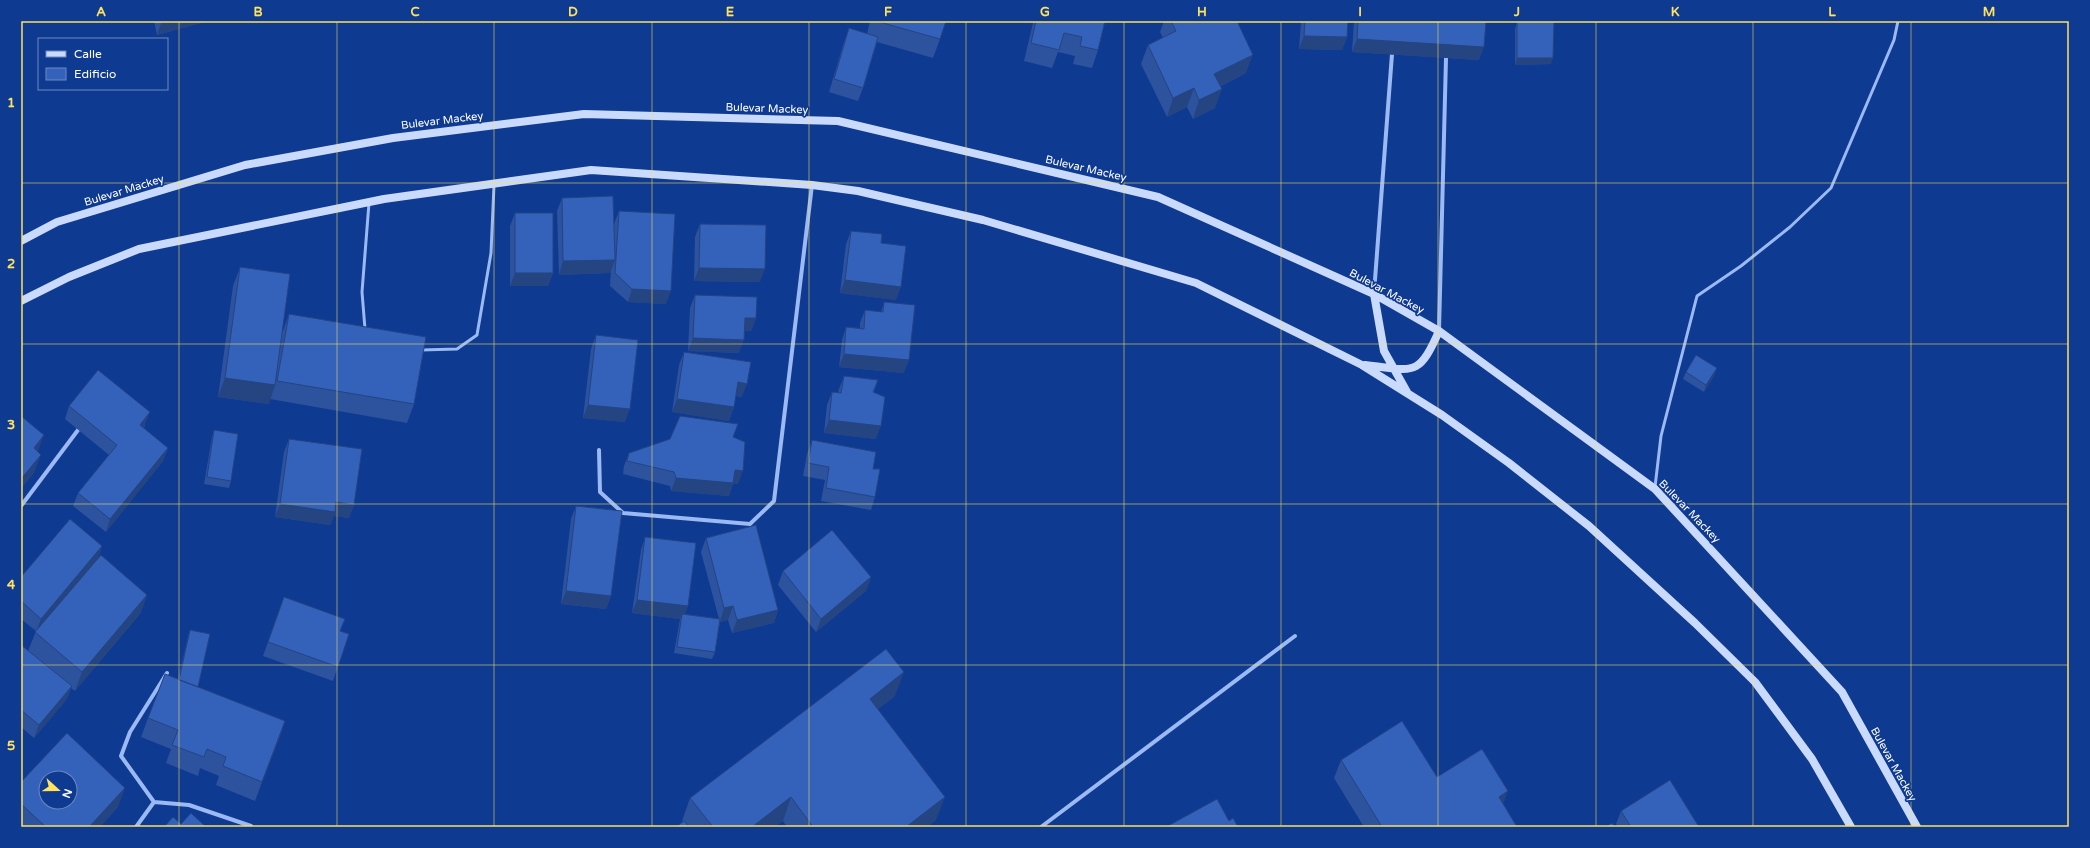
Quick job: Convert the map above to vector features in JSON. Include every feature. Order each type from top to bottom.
[{"type":"main road","name":"Bulevar Mackey","points":[[21,241],[57,222],[245,165],[394,138],[584,114],[838,121],[1158,197],[1374,294],[1439,331],[1655,489],[1842,692],[1917,827]]},
{"type":"main road","points":[[21,300],[69,277],[139,249],[370,201],[592,170],[812,185],[858,191],[983,220],[1196,283],[1362,365],[1442,415],[1503,459],[1589,526],[1755,682],[1812,759],[1851,827]]},
{"type":"main road","points":[[1374,294],[1384,351],[1408,394]]},
{"type":"main road","points":[[1362,365],[1410,369],[1420,365],[1429,354],[1439,331]]},
{"type":"street","points":[[1374,294],[1392,54]]},
{"type":"street","points":[[1439,331],[1446,58]]},
{"type":"street","points":[[599,450],[600,492],[623,513],[750,524],[774,501],[812,185]]},
{"type":"street","points":[[21,506],[83,423]]},
{"type":"street","points":[[1041,827],[1295,636]]},
{"type":"street","points":[[167,673],[130,732],[121,756],[154,802],[189,805],[251,826]]},
{"type":"street","points":[[136,827],[154,802]]},
{"type":"lane","points":[[1655,489],[1661,436],[1697,296],[1741,266],[1790,227],[1831,188],[1894,40],[1898,21]]},
{"type":"lane","points":[[416,350],[457,349],[477,335],[491,253],[494,183]]},
{"type":"lane","points":[[366,335],[362,292],[370,201]]},
{"type":"building","points":[[876,21],[946,21],[940,39]]},
{"type":"building","points":[[1036,21],[1105,21],[1098,50],[1080,46],[1082,37],[1064,33],[1059,50],[1031,43]]},
{"type":"building","points":[[1171,21],[1237,21],[1253,55],[1214,74],[1222,89],[1199,100],[1194,88],[1173,98],[1148,45],[1176,31]]},
{"type":"building","points":[[1305,21],[1348,21],[1347,37],[1304,36]]},
{"type":"building","points":[[1358,21],[1486,21],[1484,47],[1357,39]]},
{"type":"building","points":[[1517,22],[1554,22],[1553,58],[1517,58]]},
{"type":"building","points":[[849,28],[878,37],[863,88],[834,79]]},
{"type":"building","points":[[613,196],[615,260],[563,261],[562,198]]},
{"type":"building","points":[[619,211],[675,214],[671,291],[632,289],[615,273]]},
{"type":"building","points":[[515,213],[553,213],[553,273],[515,273]]},
{"type":"building","points":[[700,224],[766,225],[765,269],[699,268]]},
{"type":"building","points":[[851,231],[882,234],[881,243],[906,246],[901,287],[845,280]]},
{"type":"building","points":[[240,267],[290,274],[275,385],[225,378]]},
{"type":"building","points":[[695,295],[757,297],[756,318],[745,318],[744,340],[693,338]]},
{"type":"building","points":[[884,302],[915,305],[909,360],[844,354],[846,327],[864,329],[865,310],[883,312]]},
{"type":"building","points":[[289,314],[426,337],[414,404],[277,381]]},
{"type":"building","points":[[596,335],[638,340],[630,409],[588,405]]},
{"type":"building","points":[[684,352],[751,362],[747,384],[738,382],[734,407],[677,399]]},
{"type":"building","points":[[1696,355],[1717,368],[1706,385],[1686,372]]},
{"type":"building","points":[[98,370],[150,412],[140,425],[168,448],[110,519],[78,493],[117,445],[69,406]]},
{"type":"building","points":[[844,376],[878,380],[873,392],[885,397],[881,426],[829,420],[832,392],[841,393]]},
{"type":"building","points":[[21,416],[44,435],[34,448],[41,455],[21,479]]},
{"type":"building","points":[[680,416],[738,424],[733,437],[745,442],[743,471],[735,470],[733,483],[676,478],[674,472],[627,461],[629,453],[670,439]]},
{"type":"building","points":[[214,430],[238,434],[231,481],[207,477]]},
{"type":"building","points":[[289,439],[362,449],[354,505],[336,502],[335,512],[280,504]]},
{"type":"building","points":[[812,440],[876,452],[873,469],[880,469],[875,497],[826,488],[829,467],[808,463]]},
{"type":"building","points":[[576,506],[622,511],[611,596],[566,591]]},
{"type":"building","points":[[70,519],[102,546],[41,619],[21,601],[21,577]]},
{"type":"building","points":[[756,525],[778,610],[737,620],[733,606],[724,608],[706,538]]},
{"type":"building","points":[[832,530],[871,577],[821,619],[783,571]]},
{"type":"building","points":[[645,537],[696,543],[688,606],[637,600]]},
{"type":"building","points":[[101,555],[147,595],[82,672],[35,632]]},
{"type":"building","points":[[284,597],[345,619],[340,631],[349,634],[338,667],[268,642]]},
{"type":"building","points":[[682,614],[720,619],[715,652],[677,647]]},
{"type":"building","points":[[190,630],[210,634],[198,687],[179,680]]},
{"type":"building","points":[[21,645],[72,686],[39,725],[21,710]]},
{"type":"building","points":[[886,649],[904,672],[870,699],[945,797],[906,827],[813,827],[791,797],[752,827],[713,827],[690,798]]},
{"type":"building","points":[[165,674],[285,721],[262,782],[223,766],[226,757],[207,749],[204,757],[172,745],[178,730],[148,718]]},
{"type":"building","points":[[1402,721],[1437,777],[1482,749],[1508,791],[1499,797],[1517,827],[1382,827],[1341,760]]},
{"type":"building","points":[[67,733],[125,788],[89,827],[46,827],[21,804],[21,782]]},
{"type":"building","points":[[1670,780],[1699,827],[1631,827],[1621,811]]},
{"type":"building","points":[[1217,799],[1229,821],[1233,818],[1238,827],[1166,827]]},
{"type":"building","points":[[191,813],[206,827],[164,827],[173,817],[181,824]]},
{"type":"building","points":[[684,821],[689,827],[676,827]]},
{"type":"building","points":[[1612,823],[1615,827],[1605,827]]}]
